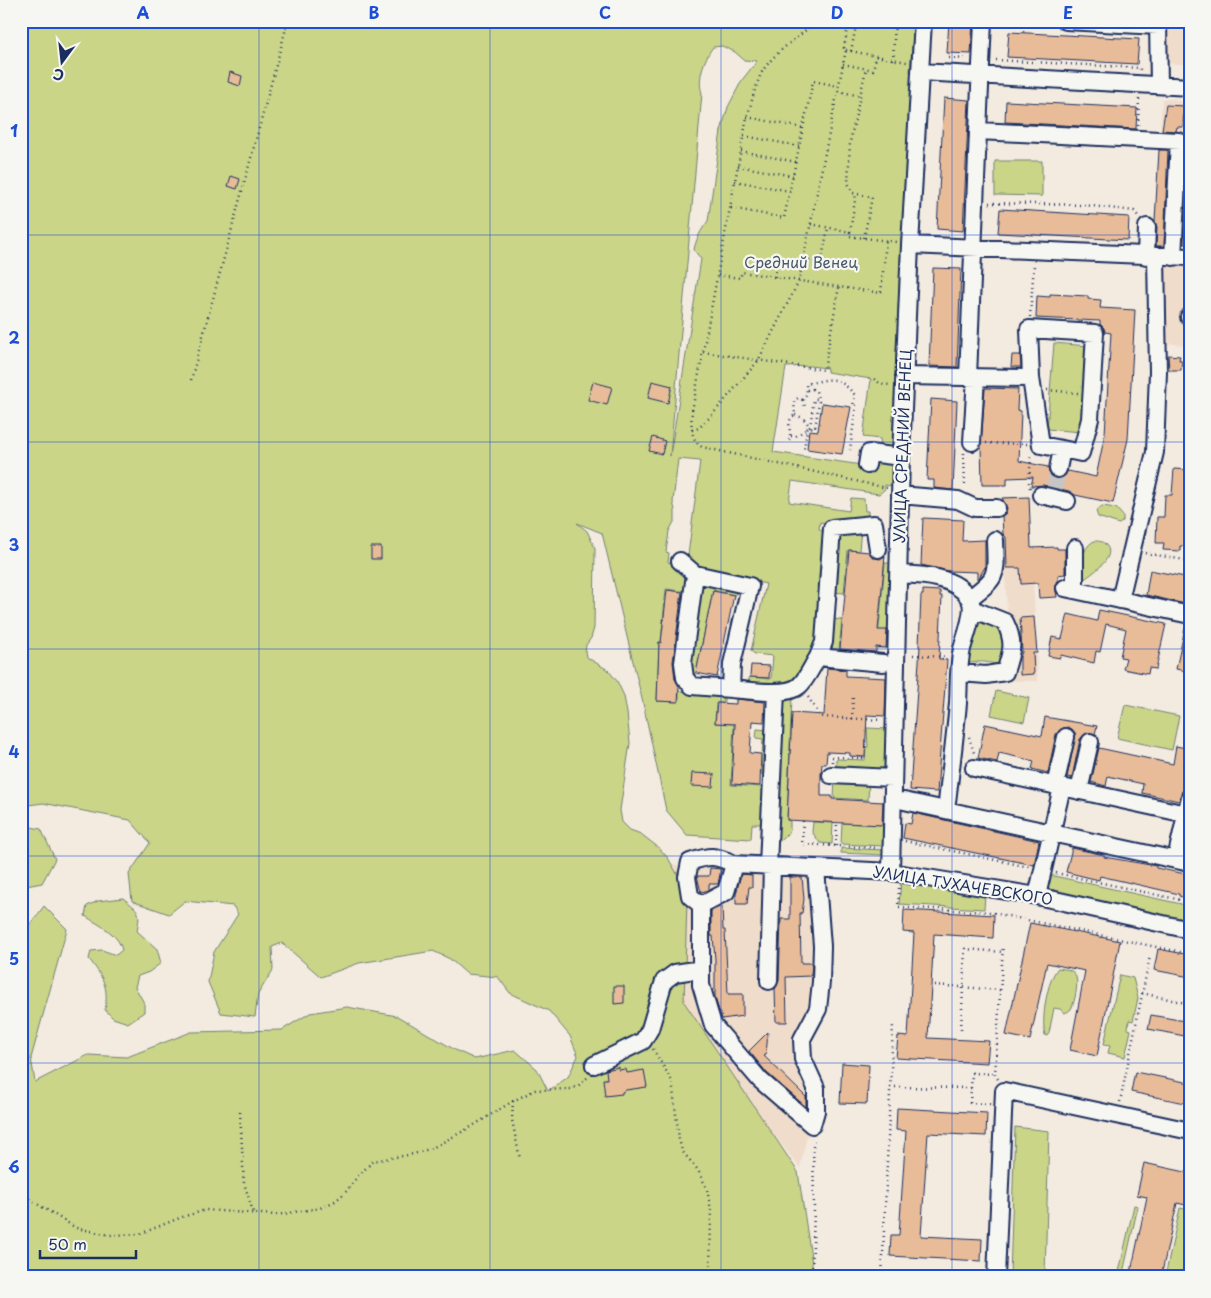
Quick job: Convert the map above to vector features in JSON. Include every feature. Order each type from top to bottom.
[{"type":"street","name":"УЛИЦА СРЕДНИЙ ВЕНЕЦ","points":[[895,872],[891,849],[904,381],[905,244],[921,68],[923,21]]},
{"type":"street","points":[[972,442],[974,202],[983,21]]},
{"type":"street","points":[[1066,21],[1158,24],[1158,85]]},
{"type":"street","points":[[921,68],[980,75],[1190,87]]},
{"type":"street","points":[[978,131],[1146,142],[1184,142],[1183,216],[1173,257]]},
{"type":"street","points":[[1120,600],[1155,452],[1158,372],[1151,256],[1147,227]]},
{"type":"street","points":[[905,244],[1190,257]]},
{"type":"street","points":[[1030,328],[1095,333],[1090,419],[1081,453],[1037,445],[1030,328]]},
{"type":"street","points":[[904,381],[972,377],[1032,383]]},
{"type":"street","points":[[1058,469],[1062,449]]},
{"type":"street","points":[[867,465],[869,453],[901,457]]},
{"type":"street","points":[[900,493],[958,500],[975,508],[997,508]]},
{"type":"street","points":[[695,574],[683,663],[685,678],[692,686],[776,692],[793,690],[801,685],[818,657],[824,642],[832,528],[874,524],[878,549]]},
{"type":"street","points":[[947,802],[956,724],[960,666],[971,604],[988,585],[996,572],[995,540]]},
{"type":"street","points":[[1075,548],[1070,589],[1190,615]]},
{"type":"street","points":[[680,561],[695,574],[750,586],[732,664],[731,689]]},
{"type":"street","points":[[899,574],[918,575],[942,580],[962,590],[971,604],[1005,622],[1012,635],[1012,652],[1006,672],[986,676],[960,666]]},
{"type":"street","points":[[818,657],[883,663]]},
{"type":"street","points":[[769,981],[770,865],[776,692]]},
{"type":"street","points":[[1037,896],[1052,832],[1066,737]]},
{"type":"street","points":[[1078,791],[1090,742]]},
{"type":"street","points":[[976,769],[1186,814]]},
{"type":"street","points":[[831,775],[876,783],[893,778]]},
{"type":"street","points":[[904,801],[1183,861],[1186,814],[1190,797]]},
{"type":"street","points":[[707,856],[720,857],[734,864],[726,892],[701,904],[690,896],[688,877],[690,862],[707,856]]},
{"type":"street","name":"УЛИЦА ТУХАЧЕВСКОГО","points":[[734,864],[895,872],[1037,896],[1190,930]]},
{"type":"street","points":[[701,904],[701,985],[712,1025],[760,1080],[812,1125],[816,1111],[816,1088],[803,1059],[802,1039],[818,1009],[822,982],[822,946],[816,868]]},
{"type":"street","points":[[594,1065],[643,1041],[650,1029],[664,981],[675,974],[701,969]]},
{"type":"street","points":[[996,1277],[1004,1098],[1117,1116],[1190,1131]]},
{"type":"path","points":[[191,380],[288,21]]},
{"type":"path","points":[[817,21],[773,59],[757,82],[747,117],[703,352],[692,411],[692,430],[695,441],[702,447],[900,493]]},
{"type":"path","points":[[692,430],[699,428],[712,415],[758,361],[799,281],[846,50],[844,48],[849,21]]},
{"type":"path","points":[[851,51],[857,21]]},
{"type":"path","points":[[893,60],[895,21]]},
{"type":"path","points":[[1022,32],[1023,21]]},
{"type":"path","points":[[846,50],[921,68]]},
{"type":"path","points":[[843,64],[873,70],[876,56]]},
{"type":"path","points":[[864,238],[872,196],[853,193],[848,182],[850,142],[866,69]]},
{"type":"path","points":[[730,208],[784,218],[813,81],[839,86]]},
{"type":"path","points":[[1140,84],[1146,142]]},
{"type":"path","points":[[838,91],[860,96]]},
{"type":"path","points":[[747,117],[803,128]]},
{"type":"path","points":[[744,136],[800,146]]},
{"type":"path","points":[[741,151],[796,162]]},
{"type":"path","points":[[738,166],[793,176]]},
{"type":"path","points":[[735,182],[790,191]]},
{"type":"path","points":[[856,194],[849,236],[905,244]]},
{"type":"path","points":[[974,202],[1084,206],[1134,211],[1147,227]]},
{"type":"path","points":[[811,224],[850,232]]},
{"type":"path","points":[[804,260],[821,263],[828,227]]},
{"type":"path","points":[[718,275],[740,278],[742,272],[881,293],[886,241]]},
{"type":"path","points":[[1030,328],[1035,251]]},
{"type":"path","points":[[775,277],[778,255]]},
{"type":"path","points":[[703,352],[824,370],[839,287]]},
{"type":"path","points":[[1184,358],[1190,358]]},
{"type":"path","points":[[803,400],[807,396],[806,384],[834,379],[844,383],[855,395],[853,406],[856,406],[850,450]]},
{"type":"path","points":[[874,379],[881,384],[904,381]]},
{"type":"path","points":[[1032,383],[1092,394]]},
{"type":"path","points":[[791,436],[796,436],[808,428],[815,428],[819,402],[816,391],[812,389],[807,390]]},
{"type":"path","points":[[789,440],[791,436],[789,422],[795,415],[794,401],[798,398],[803,400]]},
{"type":"path","points":[[803,400],[805,407]]},
{"type":"path","points":[[795,415],[805,420],[808,428],[804,449]]},
{"type":"path","points":[[965,503],[964,449],[972,442],[1037,445],[1029,483],[1030,490],[1053,496]]},
{"type":"path","points":[[1132,550],[1190,561]]},
{"type":"path","points":[[913,655],[960,666]]},
{"type":"path","points":[[801,685],[821,717],[886,721]]},
{"type":"path","points":[[852,719],[853,694]]},
{"type":"path","points":[[956,724],[968,735],[972,744],[976,769]]},
{"type":"path","points":[[803,821],[802,844],[891,849]]},
{"type":"path","points":[[836,846],[837,823]]},
{"type":"path","points":[[895,872],[898,907],[989,912],[1190,954]]},
{"type":"path","points":[[995,1074],[972,1072],[970,1103],[1004,1098],[995,1074],[1003,946]]},
{"type":"path","points":[[961,1029],[965,949],[1002,952]]},
{"type":"path","points":[[1117,1116],[1150,956]]},
{"type":"path","points":[[934,985],[1000,990]]},
{"type":"path","points":[[1142,993],[1190,1004]]},
{"type":"path","points":[[882,1277],[893,1024]]},
{"type":"path","points":[[646,1037],[672,1081],[682,1151],[698,1170],[707,1189],[712,1210],[710,1277]]},
{"type":"path","points":[[21,1194],[76,1228],[110,1235],[140,1234],[182,1217],[206,1210],[276,1216],[320,1208],[335,1202],[345,1193],[357,1176],[373,1161],[414,1154],[432,1148],[471,1127],[513,1100],[536,1090],[571,1089],[585,1080],[592,1072],[594,1065]]},
{"type":"path","points":[[890,1087],[971,1088]]},
{"type":"path","points":[[513,1100],[512,1120],[520,1159]]},
{"type":"path","points":[[240,1112],[244,1183],[254,1214]]},
{"type":"path","points":[[812,1125],[814,1209],[812,1277]]},
{"type":"shaded area","points":[[1166,21],[1190,21],[1190,65],[1166,63]]},
{"type":"shaded area","points":[[1162,99],[1175,99],[1187,104],[1186,136],[1160,135]]},
{"type":"shaded area","points":[[1165,262],[1190,263],[1190,346],[1167,343]]},
{"type":"shaded area","points":[[1003,538],[1031,538],[1038,681],[1011,681]]},
{"type":"shaded area","points":[[665,864],[810,872],[818,968],[795,1050],[815,1098],[800,1168],[670,1005]]},
{"type":"green space","name":"Средний Венец","points":[[21,21],[914,21],[910,72],[913,78],[914,90],[910,117],[901,243],[892,450],[881,448],[880,439],[863,437],[871,379],[827,372],[827,368],[810,366],[786,367],[773,452],[875,467],[876,457],[892,459],[892,486],[885,485],[885,489],[879,494],[792,481],[789,502],[849,511],[851,498],[864,499],[865,511],[868,511],[868,520],[832,524],[820,522],[819,529],[824,532],[821,638],[800,678],[787,684],[775,686],[749,681],[749,677],[771,679],[773,656],[755,654],[751,651],[766,584],[706,571],[687,563],[700,461],[678,459],[673,502],[675,520],[669,531],[666,552],[669,553],[668,562],[681,565],[687,578],[687,592],[666,589],[661,642],[659,642],[657,701],[679,702],[679,691],[724,693],[724,703],[716,703],[715,723],[734,724],[731,785],[763,787],[763,821],[761,824],[752,824],[751,839],[687,835],[666,810],[643,703],[602,533],[577,523],[587,531],[595,548],[594,628],[591,638],[586,645],[585,653],[588,658],[608,670],[617,681],[624,696],[627,713],[630,743],[620,810],[622,822],[630,830],[641,834],[659,848],[668,858],[679,877],[687,901],[684,1002],[798,1172],[814,1277],[21,1277],[21,938],[44,906],[67,929],[31,1058],[35,1082],[88,1055],[127,1057],[191,1032],[282,1030],[310,1013],[347,1007],[397,1016],[457,1051],[475,1059],[515,1050],[537,1069],[548,1091],[568,1077],[578,1056],[570,1036],[549,1011],[510,993],[498,977],[467,974],[450,959],[433,951],[359,963],[321,977],[282,943],[272,947],[273,970],[258,994],[255,1017],[221,1013],[208,982],[214,952],[238,914],[233,906],[185,901],[169,914],[132,901],[129,874],[150,843],[130,820],[43,803],[21,806]],"holes":[[[722,46],[735,52],[744,60],[757,61],[742,80],[728,107],[721,131],[708,221],[699,235],[694,250],[701,259],[670,456],[702,93],[701,75],[704,63],[713,47]]]},
{"type":"green space","points":[[995,161],[1042,161],[1042,196],[995,195]]},
{"type":"green space","points":[[1054,343],[1088,346],[1081,432],[1047,429]]},
{"type":"green space","points":[[1102,506],[1116,508],[1123,516],[1123,521],[1119,524],[1098,517],[1096,511]]},
{"type":"green space","points":[[861,528],[859,551],[848,550],[844,593],[831,592],[837,535]]},
{"type":"green space","points":[[1094,541],[1105,544],[1109,554],[1099,568],[1083,579],[1084,553],[1086,548]]},
{"type":"green space","points":[[891,554],[889,648],[877,648],[885,563],[890,563]]},
{"type":"green space","points":[[702,583],[740,591],[734,595],[713,590],[696,673],[692,675],[687,662],[697,590]]},
{"type":"green space","points":[[989,617],[1007,636],[1001,664],[967,662],[972,619]]},
{"type":"green space","points":[[834,619],[842,620],[839,650],[830,650]]},
{"type":"green space","points":[[996,691],[1029,698],[1024,722],[991,715]]},
{"type":"green space","points":[[792,696],[787,820],[790,821],[790,831],[780,841],[775,840],[783,704]]},
{"type":"green space","points":[[1125,705],[1179,716],[1172,750],[1117,738]]},
{"type":"green space","points":[[867,728],[888,729],[886,768],[869,771],[836,770],[836,759],[865,760],[866,747],[868,747]]},
{"type":"green space","points":[[757,729],[768,730],[767,775],[761,774],[763,739],[756,738]]},
{"type":"green space","points":[[835,779],[869,780],[868,800],[834,798]]},
{"type":"green space","points":[[813,822],[833,823],[832,844],[820,843],[812,832]]},
{"type":"green space","points":[[842,823],[884,825],[883,846],[841,844]]},
{"type":"green space","points":[[21,825],[41,829],[55,859],[42,883],[21,887]]},
{"type":"green space","points":[[841,848],[883,850],[883,855],[841,853]]},
{"type":"green space","points":[[1045,874],[1190,906],[1190,926],[1056,896],[1045,889]]},
{"type":"green space","points":[[901,880],[985,895],[984,909],[899,904]]},
{"type":"green space","points":[[123,898],[138,911],[137,931],[157,949],[161,963],[149,972],[138,976],[135,987],[144,1003],[144,1012],[128,1023],[113,1018],[105,1010],[106,995],[104,983],[89,959],[91,951],[102,950],[116,955],[122,950],[120,944],[107,930],[85,916],[87,906],[98,901]]},
{"type":"green space","points":[[1058,968],[1074,973],[1077,980],[1076,991],[1073,1006],[1069,1011],[1064,1013],[1060,1009],[1054,1008],[1047,1036],[1045,1035],[1044,1028],[1046,1000],[1051,981]]},
{"type":"green space","points":[[1120,975],[1133,978],[1138,998],[1133,1021],[1129,1020],[1128,1029],[1131,1030],[1125,1057],[1108,1053],[1110,1045],[1104,1044]]},
{"type":"green space","points":[[1015,1127],[1049,1131],[1046,1277],[1010,1276]]},
{"type":"green space","points":[[1134,1205],[1138,1206],[1123,1273],[1119,1272]]},
{"type":"green space","points":[[1180,1208],[1190,1210],[1190,1242],[1181,1277],[1165,1277]]},
{"type":"building","points":[[949,21],[973,21],[971,54],[947,53]]},
{"type":"building","points":[[1009,32],[1139,39],[1137,64],[1007,57]]},
{"type":"building","points":[[230,72],[242,76],[240,86],[228,82]]},
{"type":"building","points":[[944,98],[969,100],[963,231],[937,229]]},
{"type":"building","points":[[1006,101],[1137,108],[1136,129],[1005,122]]},
{"type":"building","points":[[1166,105],[1184,106],[1183,127],[1177,127],[1176,131],[1162,130]]},
{"type":"building","points":[[1159,150],[1168,150],[1164,246],[1156,246],[1157,227],[1155,221]]},
{"type":"building","points":[[231,176],[240,179],[237,189],[228,186]]},
{"type":"building","points":[[1186,195],[1190,195],[1190,244],[1184,244]]},
{"type":"building","points":[[1000,209],[1129,217],[1128,240],[998,233]]},
{"type":"building","points":[[933,268],[961,269],[957,367],[929,366]]},
{"type":"building","points":[[1050,294],[1088,296],[1088,299],[1101,300],[1100,308],[1135,310],[1128,439],[1113,503],[1075,495],[1069,491],[1043,485],[1031,486],[1033,477],[1007,478],[1007,485],[982,485],[981,445],[985,388],[1018,389],[1017,410],[1021,411],[1019,461],[1048,467],[1049,473],[1056,479],[1062,478],[1068,471],[1096,477],[1105,434],[1111,333],[1105,332],[1100,321],[1036,318],[1037,296],[1050,297]]},
{"type":"building","points":[[1012,355],[1020,355],[1021,367],[1011,367]]},
{"type":"building","points":[[1168,355],[1180,356],[1179,360],[1182,360],[1181,370],[1169,370]]},
{"type":"building","points":[[652,381],[672,386],[668,403],[648,398]]},
{"type":"building","points":[[593,382],[612,387],[607,405],[588,400]]},
{"type":"building","points":[[931,399],[957,401],[953,490],[934,488],[934,480],[927,480]]},
{"type":"building","points":[[822,403],[851,407],[842,454],[807,449],[809,430],[818,431]]},
{"type":"building","points":[[653,437],[665,441],[662,454],[649,451]]},
{"type":"building","points":[[1174,469],[1190,470],[1190,524],[1186,546],[1180,546],[1180,551],[1163,550],[1164,543],[1156,543],[1157,517],[1164,517],[1165,495],[1172,495]]},
{"type":"building","points":[[1029,497],[1031,548],[1057,547],[1057,549],[1065,549],[1065,574],[1058,575],[1058,581],[1055,586],[1057,597],[1039,598],[1038,583],[1021,584],[1020,568],[1007,568],[1006,537],[1003,534],[1002,516],[1006,513],[1007,508],[1002,498]]},
{"type":"building","points":[[923,518],[963,520],[962,541],[985,540],[985,567],[979,578],[977,579],[977,572],[949,571],[921,565]]},
{"type":"building","points":[[371,547],[381,547],[381,559],[371,559]]},
{"type":"building","points":[[849,550],[869,552],[875,558],[880,559],[885,556],[878,630],[887,630],[886,648],[876,647],[876,652],[840,649]]},
{"type":"building","points":[[1150,570],[1190,578],[1190,605],[1146,595]]},
{"type":"building","points":[[667,590],[682,592],[673,662],[675,679],[679,686],[678,702],[657,701],[659,642],[661,643]]},
{"type":"building","points":[[923,590],[940,591],[940,596],[942,596],[939,659],[947,660],[937,792],[910,790],[920,647],[921,595],[923,595]]},
{"type":"building","points":[[713,591],[734,595],[717,677],[696,673]]},
{"type":"building","points":[[1099,610],[1166,624],[1156,669],[1149,668],[1148,674],[1123,669],[1126,658],[1120,657],[1126,629],[1106,624],[1100,652],[1096,651],[1094,663],[1061,655],[1060,658],[1048,656],[1052,637],[1062,639],[1068,614],[1097,621]]},
{"type":"building","points":[[1034,617],[1037,653],[1033,653],[1034,674],[1020,675],[1020,657],[1022,652],[1020,618]]},
{"type":"building","points":[[1185,628],[1190,629],[1190,672],[1176,669]]},
{"type":"building","points":[[751,665],[770,666],[769,678],[750,677]]},
{"type":"building","points":[[827,668],[846,670],[846,676],[886,678],[885,716],[867,715],[865,757],[850,756],[850,753],[827,752],[826,764],[822,764],[821,775],[821,796],[832,796],[832,799],[883,802],[882,825],[787,820],[792,713],[824,715]]},
{"type":"building","points":[[736,699],[765,702],[764,722],[752,721],[750,753],[761,754],[760,786],[732,784],[735,724],[715,723],[717,703],[736,704]]},
{"type":"building","points":[[1045,717],[1097,726],[1095,734],[1087,733],[1080,739],[1072,778],[1067,777],[1076,734],[1068,727],[1063,728],[1056,734],[1048,773],[1032,769],[1034,761],[999,753],[997,762],[978,758],[985,724],[1042,736]]},
{"type":"building","points":[[1176,746],[1190,749],[1190,779],[1188,787],[1182,791],[1179,801],[1142,793],[1143,784],[1108,776],[1106,786],[1091,782],[1099,748],[1173,764]]},
{"type":"building","points":[[692,773],[714,774],[713,787],[691,786]]},
{"type":"building","points":[[913,813],[1039,841],[1034,865],[903,838],[905,823],[911,824]]},
{"type":"building","points":[[1072,848],[1104,855],[1104,857],[1156,866],[1156,868],[1190,875],[1190,899],[1179,896],[1179,894],[1100,876],[1099,880],[1066,872]]},
{"type":"building","points":[[710,868],[721,869],[718,884],[709,884],[709,890],[701,892],[697,876],[709,876]]},
{"type":"building","points":[[741,874],[752,875],[752,887],[749,887],[747,904],[736,904],[736,894]]},
{"type":"building","points":[[790,877],[802,877],[804,899],[802,913],[800,913],[801,963],[812,963],[811,974],[810,976],[786,977],[787,1022],[776,1022],[775,989],[779,981],[781,919],[790,919]]},
{"type":"building","points":[[722,906],[728,994],[743,994],[743,1016],[722,1019],[715,998],[715,959],[713,936],[711,936],[711,911]]},
{"type":"building","points":[[904,910],[994,915],[993,938],[934,934],[928,1038],[989,1041],[987,1063],[896,1058],[898,1036],[908,1037],[914,933],[903,932]]},
{"type":"building","points":[[1030,923],[1120,941],[1097,1056],[1070,1050],[1085,971],[1047,963],[1030,1040],[1006,1035]]},
{"type":"building","points":[[1158,949],[1190,955],[1190,977],[1154,970]]},
{"type":"building","points":[[614,986],[624,986],[624,1003],[614,1004]]},
{"type":"building","points":[[1151,1015],[1190,1022],[1190,1037],[1148,1029]]},
{"type":"building","points":[[768,1032],[766,1055],[764,1056],[806,1097],[806,1107],[767,1073],[749,1051]]},
{"type":"building","points":[[842,1063],[869,1065],[867,1104],[840,1103]]},
{"type":"building","points":[[619,1067],[619,1070],[626,1069],[627,1073],[644,1070],[647,1087],[626,1090],[622,1094],[605,1096],[603,1079],[607,1079],[606,1070]]},
{"type":"building","points":[[1135,1072],[1190,1083],[1190,1104],[1131,1092]]},
{"type":"building","points":[[897,1108],[987,1113],[986,1136],[928,1133],[921,1236],[982,1239],[981,1261],[890,1256],[891,1235],[899,1235],[906,1131],[896,1130]]},
{"type":"building","points":[[1144,1163],[1190,1173],[1190,1206],[1177,1203],[1161,1277],[1130,1277],[1147,1197],[1137,1195]]},
{"type":"tunnel","points":[[1054,491],[1058,469]]}]
